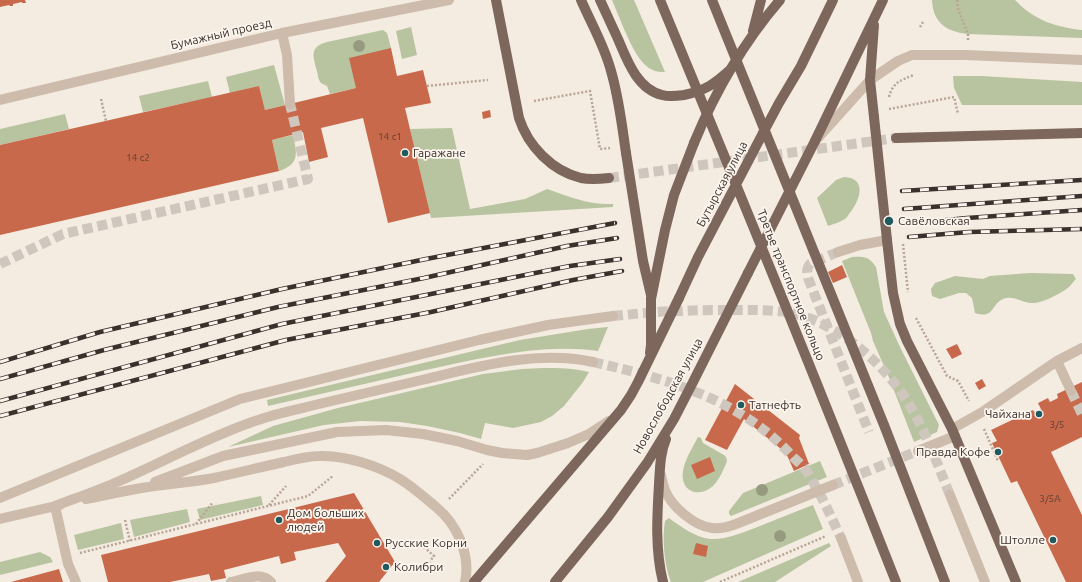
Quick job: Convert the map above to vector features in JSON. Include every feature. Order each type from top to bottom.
[{"type":"main road","points":[[496,0],[522,129],[539,153],[551,164],[581,178],[593,180],[609,178]]},
{"type":"main road","points":[[581,0],[605,53],[611,71],[643,261],[651,299]]},
{"type":"main road","points":[[600,0],[629,64],[643,84],[652,90],[662,95],[674,96],[692,93],[713,85],[731,69]]},
{"type":"main road","name":"Третье транспортное кольцо","points":[[660,0],[758,237],[896,582]]},
{"type":"main road","points":[[712,0],[884,425],[945,582]]},
{"type":"main road","points":[[752,35],[761,0]]},
{"type":"main road","points":[[648,362],[651,345],[651,299],[665,230],[674,195],[694,143],[715,96],[752,35],[780,0]]},
{"type":"main road","name":"Бутырская улица","points":[[621,410],[638,382],[698,257],[779,103],[801,66],[833,0]]},
{"type":"main road","points":[[828,123],[874,19],[884,0]]},
{"type":"main road","points":[[874,19],[870,80],[893,293],[900,324],[907,341],[954,433],[1016,582]]},
{"type":"main road","name":"Новослободская улица","points":[[555,582],[608,517],[646,463],[674,418],[815,141],[828,123]]},
{"type":"main road","points":[[896,138],[1082,133]]},
{"type":"main road","points":[[474,582],[621,410]]},
{"type":"main road","points":[[663,582],[660,566],[657,527],[660,471],[662,447],[674,418]]},
{"type":"street","name":"Бумажный проезд","points":[[0,100],[282,33],[448,0]]},
{"type":"street","points":[[282,33],[287,55],[290,104]]},
{"type":"street","points":[[828,123],[870,80],[898,61],[912,55],[966,55],[1082,60]]},
{"type":"street","points":[[838,252],[860,245],[887,240]]},
{"type":"street","points":[[0,498],[240,399],[479,340],[548,325],[612,316]]},
{"type":"street","points":[[918,451],[954,433],[977,415],[1057,361],[1082,348]]},
{"type":"street","points":[[55,506],[117,482],[241,426],[270,416],[482,366],[543,358],[581,359],[593,362]]},
{"type":"street","points":[[1057,361],[1071,392]]},
{"type":"street","points":[[136,489],[223,456],[337,432],[386,430],[423,434],[502,453],[537,453],[568,443],[589,434],[606,424],[621,410]]},
{"type":"street","points":[[0,519],[136,489],[214,478],[296,459],[319,456],[344,457],[382,470],[399,478],[433,505],[450,521],[458,536],[466,558],[465,582]]},
{"type":"street","points":[[660,471],[664,490],[678,509],[701,525],[710,528],[724,528],[736,524],[833,486]]},
{"type":"street","points":[[950,495],[985,582]]},
{"type":"street","points":[[55,506],[68,564],[76,582]]},
{"type":"street","points":[[841,538],[858,582]]},
{"type":"street","points":[[231,582],[260,576],[267,578],[271,582]]},
{"type":"path","points":[[957,0],[958,9],[968,34]]},
{"type":"path","points":[[920,27],[923,22]]},
{"type":"path","points":[[889,114],[887,102],[892,88],[904,78],[914,75]]},
{"type":"path","points":[[427,86],[488,80]]},
{"type":"path","points":[[534,101],[590,91],[600,150],[612,148]]},
{"type":"path","points":[[888,109],[954,97],[958,114]]},
{"type":"path","points":[[101,99],[106,121]]},
{"type":"path","points":[[908,292],[910,298]]},
{"type":"path","points":[[915,316],[947,376],[958,381],[977,415],[998,461]]},
{"type":"path","points":[[448,500],[483,464]]},
{"type":"path","points":[[74,554],[308,496],[333,476]]},
{"type":"path","points":[[268,506],[286,486]]},
{"type":"path","points":[[196,524],[213,502]]},
{"type":"path","points":[[125,520],[130,540]]},
{"type":"path","points":[[720,582],[827,535]]},
{"type":"path","points":[[424,547],[434,556],[426,566]]},
{"type":"green space","points":[[612,0],[634,0],[665,72],[650,69],[639,58],[634,51]]},
{"type":"green space","points":[[932,0],[1015,0],[1022,7],[1037,17],[1063,27],[1082,30],[1082,38],[960,33],[942,25],[935,15]]},
{"type":"green space","points":[[411,27],[417,55],[402,59],[396,31]]},
{"type":"green space","points":[[383,30],[387,33],[391,48],[356,88],[330,94],[327,86],[321,83],[319,79],[314,57],[315,49],[321,44],[327,42]]},
{"type":"green space","points":[[274,65],[285,105],[265,110],[259,86],[230,93],[226,77]]},
{"type":"green space","points":[[953,76],[981,76],[1082,82],[1082,105],[962,105],[954,88]]},
{"type":"green space","points":[[208,81],[212,97],[143,112],[139,96]]},
{"type":"green space","points":[[65,114],[69,129],[0,145],[0,129]]},
{"type":"green space","points":[[452,128],[470,209],[525,199],[547,189],[587,202],[613,204],[613,207],[431,218],[410,129]]},
{"type":"green space","points":[[293,135],[296,152],[294,161],[291,165],[279,171],[272,140]]},
{"type":"green space","points":[[844,177],[852,178],[856,181],[860,191],[859,197],[853,209],[845,219],[828,226],[817,198],[836,180]]},
{"type":"green space","points":[[852,257],[866,258],[876,267],[884,312],[939,425],[937,432],[914,442],[842,261]]},
{"type":"green space","points":[[1030,273],[1073,274],[1076,279],[1069,287],[1045,300],[1033,303],[1013,298],[1006,298],[997,303],[990,312],[982,315],[975,313],[972,298],[966,293],[959,293],[940,299],[932,296],[931,289],[935,283],[955,276],[983,279],[990,276]]},
{"type":"green space","points":[[608,327],[598,351],[554,349],[487,357],[268,406],[267,400],[520,340]]},
{"type":"green space","points":[[543,368],[572,369],[589,372],[564,406],[552,416],[541,422],[513,428],[485,423],[481,439],[427,426],[400,422],[360,421],[324,425],[228,447],[273,426],[338,408],[483,374]]},
{"type":"green space","points":[[698,437],[701,438],[703,443],[724,455],[727,461],[723,471],[713,486],[702,492],[691,491],[684,484],[683,478],[683,471],[687,458]]},
{"type":"green space","points":[[820,461],[827,477],[731,516],[729,514],[729,511],[743,493]]},
{"type":"green space","points":[[261,496],[263,505],[200,520],[197,509]]},
{"type":"green space","points":[[813,505],[823,529],[703,582],[671,582],[665,560],[664,543],[665,521],[669,518],[694,534],[704,538],[716,539],[739,534]]},
{"type":"green space","points":[[187,509],[190,522],[134,537],[130,520]]},
{"type":"green space","points":[[121,523],[124,539],[78,550],[74,535]]},
{"type":"green space","points":[[829,543],[831,546],[775,582],[738,582]]},
{"type":"green space","points":[[40,552],[50,557],[53,562],[0,575],[0,562]]},
{"type":"building","points":[[0,0],[25,0],[26,3],[22,2],[13,4],[13,6],[9,5],[0,7]]},
{"type":"building","points":[[391,48],[397,76],[423,70],[431,103],[405,108],[430,213],[388,223],[363,118],[321,128],[328,157],[309,162],[303,132],[272,140],[279,171],[0,235],[0,145],[259,86],[265,110],[356,88],[349,58]]},
{"type":"building","points":[[490,110],[491,117],[483,119],[482,112]]},
{"type":"building","points":[[842,265],[847,277],[833,283],[828,272]]},
{"type":"building","points":[[957,344],[962,354],[952,359],[946,349]]},
{"type":"building","points":[[982,379],[986,386],[979,390],[975,383]]},
{"type":"building","points":[[1082,382],[1082,437],[1051,452],[1082,515],[1082,582],[1066,582],[1017,481],[1011,483],[992,443],[997,441],[991,430],[1033,410],[1034,412],[1041,409],[1038,403],[1048,398],[1050,402],[1058,398],[1057,394]]},
{"type":"building","points":[[735,384],[800,435],[799,438],[809,464],[794,471],[786,453],[744,419],[727,450],[705,440]]},
{"type":"building","points":[[710,457],[715,471],[697,479],[691,465]]},
{"type":"building","points":[[354,493],[395,562],[379,582],[325,582],[346,556],[338,543],[294,552],[296,560],[281,564],[279,556],[224,570],[226,578],[211,581],[209,574],[170,582],[108,582],[101,555]]},
{"type":"building","points":[[696,543],[708,546],[706,557],[693,554]]},
{"type":"building","points":[[59,569],[63,582],[11,582]]},
{"type":"tunnel","points":[[0,264],[63,234],[308,179],[290,104]]},
{"type":"tunnel","points":[[609,178],[896,138]]},
{"type":"tunnel","points":[[838,252],[810,264],[807,269],[808,278],[869,432]]},
{"type":"tunnel","points":[[613,316],[673,311],[767,310],[803,316],[835,331],[878,364],[901,392],[922,428],[950,495]]},
{"type":"tunnel","points":[[593,362],[675,384],[701,394],[750,420],[773,437],[806,471],[841,538]]},
{"type":"tunnel","points":[[1071,391],[1082,414]]},
{"type":"tunnel","points":[[833,485],[918,451]]},
{"type":"railway","points":[[902,191],[1082,180]]},
{"type":"railway","points":[[904,209],[1082,196]]},
{"type":"railway","points":[[907,224],[1082,210]]},
{"type":"railway","points":[[0,362],[100,332],[282,289],[426,259],[615,223]]},
{"type":"railway","points":[[909,237],[969,232],[1082,229]]},
{"type":"railway","points":[[0,379],[104,350],[278,307],[424,278],[567,246],[617,238]]},
{"type":"railway","points":[[0,401],[282,324],[570,266],[620,259]]},
{"type":"railway","points":[[0,416],[286,340],[431,312],[573,280],[622,271]]},
{"type":"place","name":"Гаражане","points":[[405,153]]},
{"type":"place","name":"Савёловская","points":[[889,221]]},
{"type":"place","name":"Татнефть","points":[[741,405]]},
{"type":"place","name":"Чайхана","points":[[1039,414]]},
{"type":"place","name":"Правда Кофе","points":[[998,452]]},
{"type":"place","name":"Дом больших людей","points":[[279,520]]},
{"type":"place","name":"Штолле","points":[[1053,540]]},
{"type":"place","name":"Русские Корни","points":[[377,543]]},
{"type":"place","name":"Колибри","points":[[386,567]]}]
